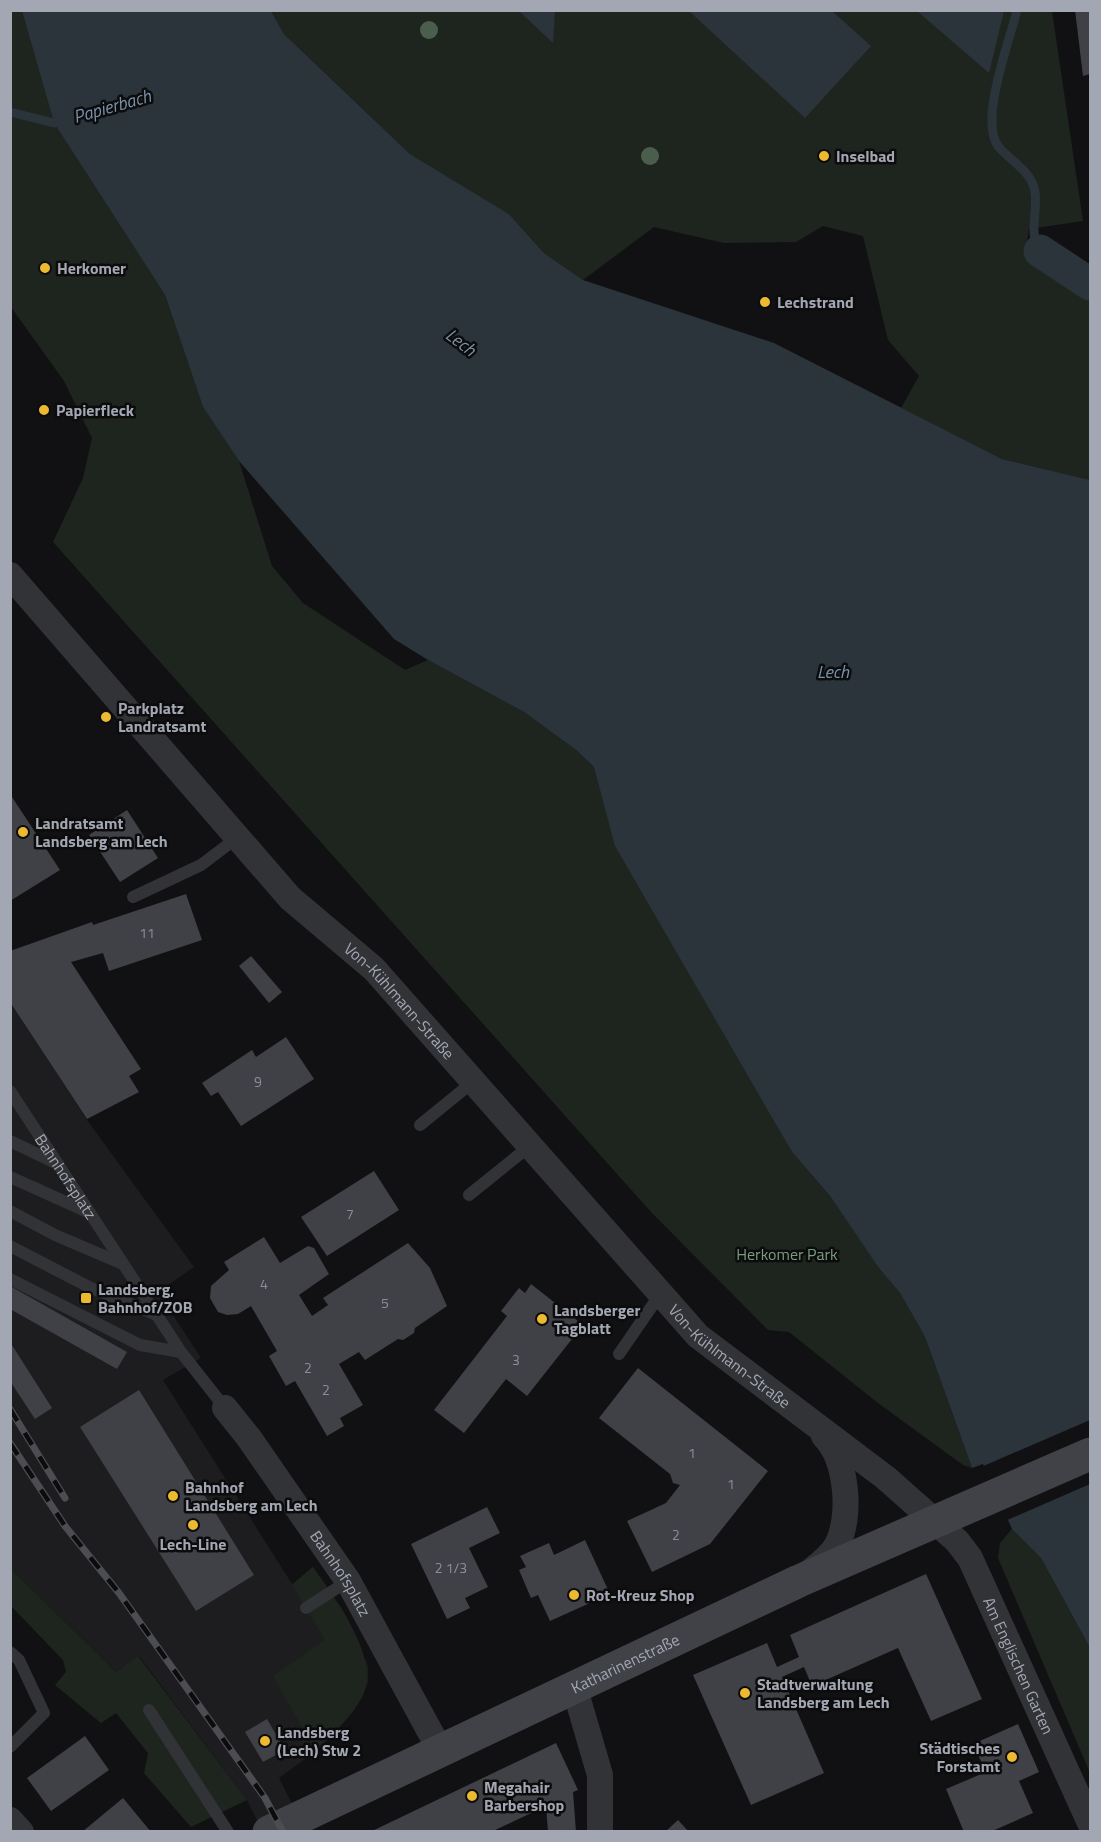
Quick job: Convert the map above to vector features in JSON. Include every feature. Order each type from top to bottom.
[{"type":"main road","name":"Katharinenstraße","points":[[269,1832],[799,1581],[933,1520],[1090,1454]]},
{"type":"street","name":"Von-Kühlmann-Straße","points":[[10,575],[290,898],[374,969],[698,1335],[886,1478],[933,1520]]},
{"type":"street","name":"Bahnhofsplatz","points":[[225,1408],[249,1438],[348,1581],[440,1750]]},
{"type":"street","name":"Von-Kühlmann-Straße","points":[[799,1581],[825,1560],[837,1544],[844,1504],[844,1478],[837,1455],[828,1441],[801,1413]]},
{"type":"street","name":"Am Englischen Garten","points":[[933,1520],[957,1541],[970,1558],[1090,1823]]},
{"type":"street","points":[[574,1686],[600,1775],[600,1832]]},
{"type":"street","points":[[10,1820],[21,1832]]},
{"type":"lane","points":[[133,897],[201,865],[238,837]]},
{"type":"lane","points":[[420,1125],[474,1082]]},
{"type":"lane","name":"Bahnhofsplatz","points":[[10,1090],[181,1352],[225,1408]]},
{"type":"lane","points":[[10,1104],[24,1111]]},
{"type":"lane","points":[[10,1141],[59,1165]]},
{"type":"lane","points":[[469,1195],[531,1145]]},
{"type":"lane","points":[[10,1177],[90,1213]]},
{"type":"lane","points":[[10,1211],[123,1264]]},
{"type":"lane","points":[[10,1246],[89,1287],[157,1315]]},
{"type":"lane","points":[[10,1279],[140,1345],[181,1352]]},
{"type":"lane","points":[[619,1354],[661,1293]]},
{"type":"lane","points":[[306,1608],[348,1581]]},
{"type":"lane","points":[[10,1652],[20,1660],[44,1713],[10,1747]]},
{"type":"lane","points":[[148,1710],[228,1832]]},
{"type":"shaded area","points":[[10,1002],[87,1120],[194,1267],[158,1292],[201,1358],[163,1380],[292,1584],[313,1567],[344,1612],[368,1666],[368,1682],[363,1696],[341,1725],[316,1751],[279,1778],[306,1831],[262,1831],[247,1800],[139,1656],[116,1672],[13,1571],[11,1573]]},
{"type":"green space","name":"Herkomer Park","points":[[10,11],[22,11],[54,123],[165,295],[203,407],[239,461],[272,566],[303,603],[405,670],[428,660],[524,712],[576,750],[594,767],[602,788],[722,1027],[792,1152],[830,1196],[878,1267],[900,1293],[925,1337],[972,1468],[963,1465],[878,1403],[789,1332],[768,1330],[651,1212],[53,542],[83,478],[92,438],[64,381],[11,307]]},
{"type":"green space","name":"Inselbad","points":[[271,11],[1052,11],[1083,221],[1029,229],[1026,246],[1090,287],[1090,480],[1002,459],[901,408],[919,376],[888,340],[863,236],[823,226],[796,242],[724,243],[654,227],[583,280],[544,253],[509,214],[410,154],[284,34]]},
{"type":"green space","points":[[1012,1529],[1041,1558],[1090,1648],[1090,1773],[998,1558],[1000,1543]]},
{"type":"green space","points":[[313,1567],[353,1628],[366,1664],[367,1680],[363,1695],[354,1710],[316,1751],[273,1676],[325,1640],[292,1585]]},
{"type":"green space","points":[[13,1571],[116,1672],[138,1656],[247,1800],[191,1827],[144,1773],[148,1753],[116,1713],[101,1723],[55,1685],[66,1672],[63,1660],[11,1606],[11,1573]]},
{"type":"water","name":"Lech","points":[[22,11],[271,11],[284,34],[410,154],[509,214],[544,253],[583,280],[774,343],[1002,459],[1090,480],[1090,1648],[1041,1558],[1012,1529],[983,1464],[972,1468],[925,1337],[900,1293],[878,1267],[830,1196],[792,1152],[615,846],[594,767],[576,750],[524,712],[394,639],[239,461],[203,407],[165,295],[54,123]]},
{"type":"water","points":[[519,11],[555,11],[553,43]]},
{"type":"water","points":[[689,11],[832,11],[871,46],[805,118]]},
{"type":"water","points":[[917,11],[1004,11],[989,73]]},
{"type":"pier","points":[[1090,1420],[1090,1484],[1005,1521],[981,1467]]},
{"type":"building","points":[[1075,10],[1090,10],[1090,74],[1083,76]]},
{"type":"building","name":"Landratsamt Landsberg am Lech","points":[[10,794],[60,870],[10,901]]},
{"type":"building","points":[[127,810],[158,858],[120,882],[89,835]]},
{"type":"building","points":[[186,894],[202,940],[109,971],[103,953],[71,962],[141,1069],[129,1076],[139,1092],[87,1119],[10,1002],[10,951],[92,922],[93,925]]},
{"type":"building","points":[[251,956],[282,992],[269,1003],[239,966]]},
{"type":"building","points":[[286,1037],[314,1079],[241,1126],[218,1092],[211,1096],[202,1083],[252,1050],[256,1057]]},
{"type":"building","points":[[374,1171],[399,1210],[327,1256],[301,1217]]},
{"type":"building","points":[[264,1237],[280,1263],[308,1246],[314,1248],[329,1274],[299,1295],[312,1316],[328,1305],[323,1298],[408,1243],[430,1268],[447,1306],[415,1328],[414,1333],[403,1340],[398,1339],[365,1360],[359,1352],[339,1364],[363,1405],[340,1418],[344,1426],[327,1436],[295,1381],[286,1386],[269,1356],[277,1351],[251,1306],[238,1314],[227,1315],[218,1312],[210,1298],[211,1286],[229,1270],[224,1262]]},
{"type":"building","points":[[531,1284],[583,1325],[527,1396],[506,1379],[464,1433],[434,1410],[507,1316],[501,1311],[519,1288],[525,1293]]},
{"type":"building","points":[[10,1286],[127,1352],[117,1369],[10,1309]]},
{"type":"building","points":[[10,1342],[52,1408],[35,1419],[10,1381]]},
{"type":"building","points":[[638,1368],[768,1471],[710,1544],[652,1572],[627,1521],[666,1503],[680,1485],[673,1483],[670,1474],[599,1418]]},
{"type":"building","name":"Bahnhof Landsberg am Lech","points":[[139,1390],[254,1575],[196,1611],[80,1427]]},
{"type":"building","points":[[487,1507],[500,1533],[469,1548],[488,1587],[465,1598],[470,1608],[447,1619],[411,1544]]},
{"type":"building","points":[[585,1540],[610,1594],[550,1621],[538,1595],[531,1598],[519,1570],[526,1567],[520,1556],[549,1543],[554,1555]]},
{"type":"building","name":"Stadtverwaltung Landsberg am Lech","points":[[926,1574],[982,1699],[931,1721],[898,1648],[812,1686],[804,1667],[782,1677],[824,1773],[751,1805],[693,1675],[767,1643],[777,1667],[799,1657],[790,1635]]},
{"type":"building","name":"Landsberg (Lech) Stw 2","points":[[267,1719],[285,1750],[263,1762],[245,1732]]},
{"type":"building","points":[[1018,1724],[1039,1772],[1019,1781],[1033,1813],[990,1832],[964,1832],[946,1789],[986,1772],[973,1744]]},
{"type":"building","points":[[85,1736],[109,1770],[51,1811],[27,1778]]},
{"type":"building","points":[[556,1743],[578,1790],[573,1792],[576,1832],[548,1832],[546,1806],[491,1832],[370,1832]]},
{"type":"building","points":[[123,1798],[151,1832],[82,1832]]},
{"type":"building","points":[[678,1820],[689,1832],[665,1832]]},
{"type":"waterway","points":[[1017,10],[994,99],[993,134],[998,146],[1025,172],[1033,185],[1036,200],[1035,237],[1040,251]]},
{"type":"waterway","name":"Papierbach","points":[[10,112],[54,123],[66,119]]},
{"type":"waterway","points":[[1040,251],[1090,284]]},
{"type":"railway","points":[[10,1409],[65,1498]]},
{"type":"railway","points":[[10,1443],[65,1526],[119,1593],[265,1798],[283,1832]]},
{"type":"place","name":"Inselbad","points":[[824,156]]},
{"type":"place","name":"Herkomer","points":[[45,268]]},
{"type":"place","name":"Lechstrand","points":[[765,302]]},
{"type":"place","name":"Papierfleck","points":[[44,410]]},
{"type":"place","name":"Parkplatz Landratsamt","points":[[106,717]]},
{"type":"place","name":"Landratsamt Landsberg am Lech","points":[[23,832]]},
{"type":"place","name":"Landsberg, Bahnhof/ZOB","points":[[86,1298]]},
{"type":"place","name":"Landsberger Tagblatt","points":[[542,1319]]},
{"type":"place","name":"Bahnhof Landsberg am Lech","points":[[173,1496]]},
{"type":"place","name":"Lech-Line","points":[[193,1525]]},
{"type":"place","name":"Rot-Kreuz Shop","points":[[574,1595]]},
{"type":"place","name":"Stadtverwaltung Landsberg am Lech","points":[[745,1693]]},
{"type":"place","name":"Landsberg (Lech) Stw 2","points":[[265,1741]]},
{"type":"place","name":"Städtisches Forstamt","points":[[1012,1757]]},
{"type":"place","name":"Megahair Barbershop","points":[[472,1796]]}]
